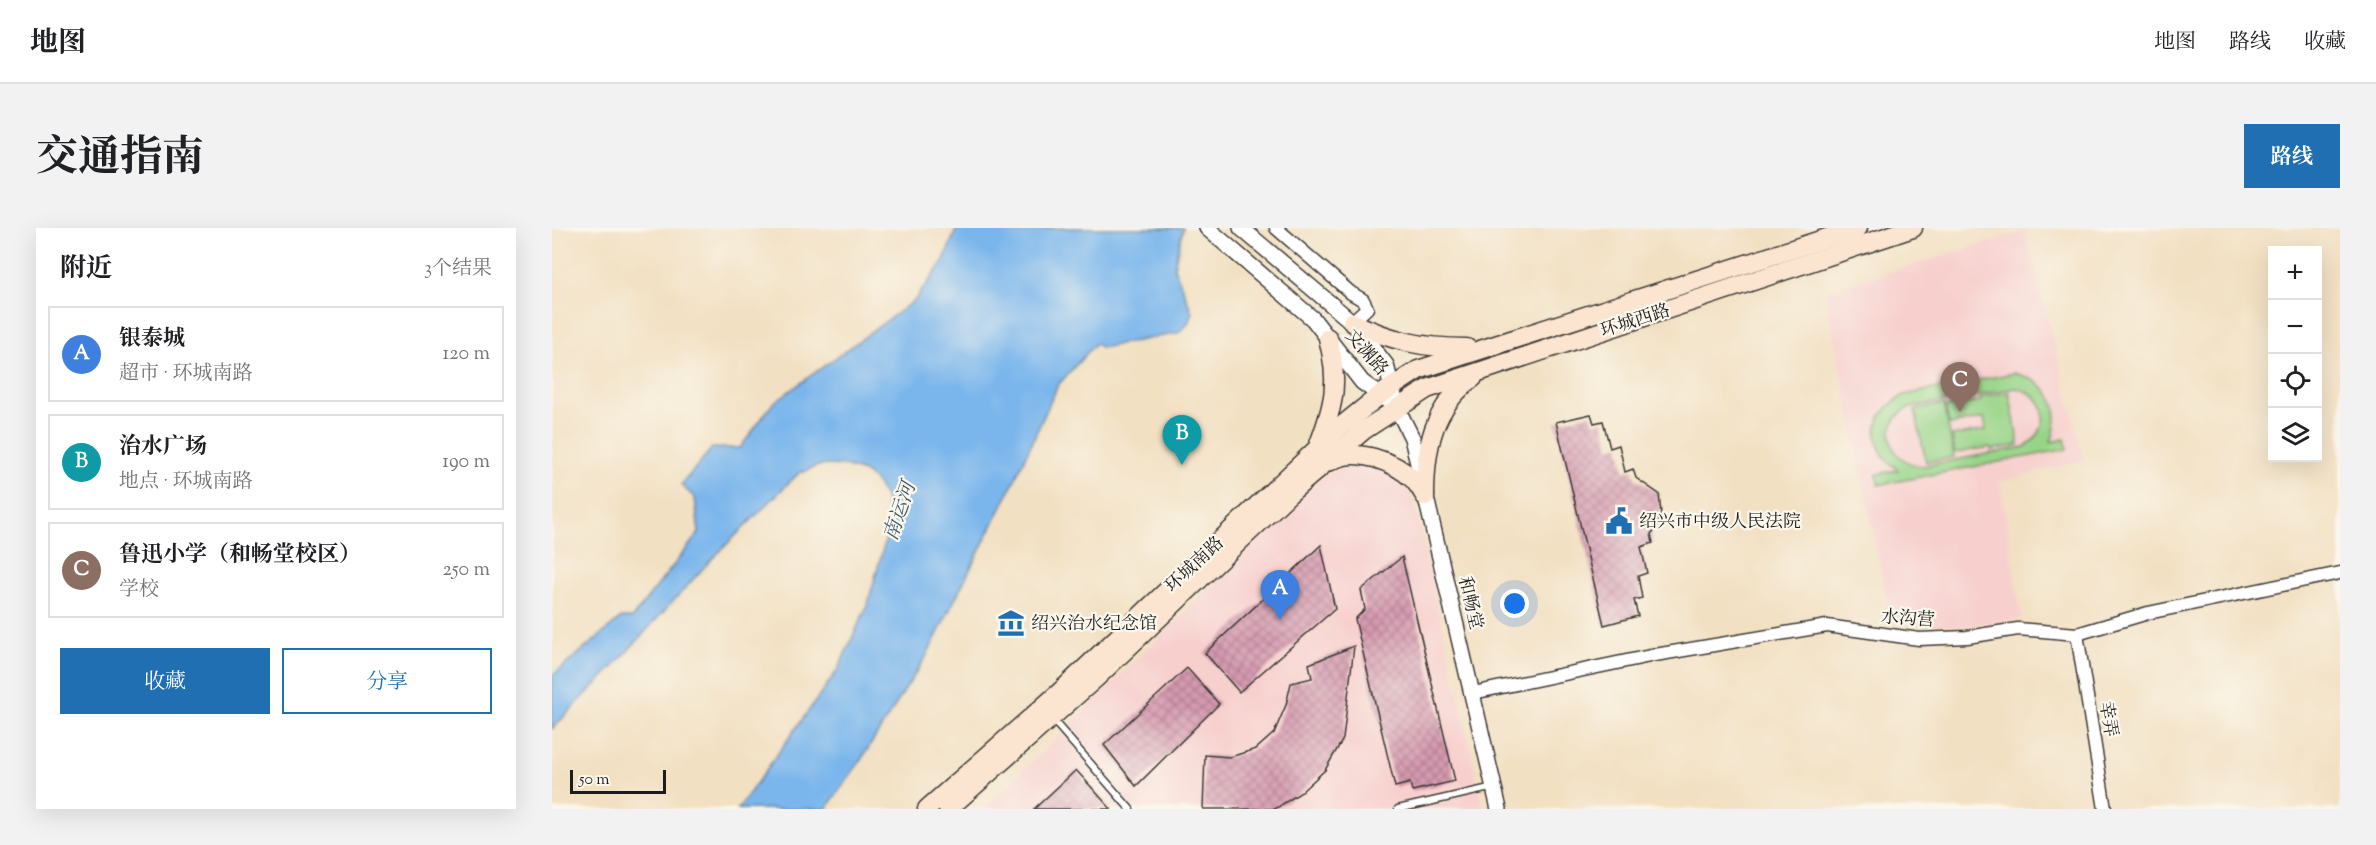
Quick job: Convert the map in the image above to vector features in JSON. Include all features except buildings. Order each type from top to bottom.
[{"type":"main road","name":"环城西路","points":[[1359,422],[1386,391],[1418,369],[1858,228]]},
{"type":"main road","name":"环城西路","points":[[1359,422],[1397,408],[1427,389],[1913,228]]},
{"type":"main road","points":[[1352,322],[1375,333],[1410,344],[1438,348],[1496,345]]},
{"type":"main road","points":[[1318,447],[1334,392],[1335,367],[1328,338]]},
{"type":"main road","points":[[1425,496],[1425,463],[1442,410],[1456,390],[1474,377],[1501,364]]},
{"type":"main road","name":"环城南路","points":[[948,809],[1318,447],[1359,422]]},
{"type":"main road","name":"环城南路","points":[[927,809],[1047,713],[1316,471],[1359,422]]},
{"type":"main road","points":[[1316,471],[1336,458],[1370,456],[1393,465],[1414,480],[1425,496]]},
{"type":"street","name":"文渊路","points":[[1207,228],[1313,319],[1362,382],[1386,391]]},
{"type":"street","points":[[1276,228],[1351,293],[1363,300],[1367,308],[1352,322]]},
{"type":"street","name":"文渊路","points":[[1242,229],[1352,322],[1386,365],[1386,391],[1397,408]]},
{"type":"street","name":"和畅堂","points":[[1397,408],[1412,438],[1499,809]]},
{"type":"street","name":"水沟营","points":[[1473,693],[1655,655],[1827,626],[1919,639],[1966,637],[2018,629],[2077,634],[2148,613],[2340,573]]},
{"type":"street","name":"幸弄","points":[[2077,634],[2105,809]]},
{"type":"lane","points":[[1047,713],[1130,809]]},
{"type":"lane","points":[[1398,809],[1494,787]]},
{"type":"shaded area","points":[[2025,231],[2084,460],[2000,482],[2022,619],[1956,628],[1891,621],[1825,292]]},
{"type":"shaded area","points":[[1348,461],[1376,465],[1397,475],[1414,500],[1484,809],[984,809],[1319,480]]},
{"type":"green space","points":[[2014,373],[2037,383],[2051,397],[2056,417],[2051,442],[2065,439],[2067,449],[1878,485],[1877,474],[1898,470],[1881,451],[1876,431],[1884,412],[1904,395]],"holes":[[[2015,388],[2026,391],[2040,404],[2043,422],[2040,431],[2025,447],[1923,466],[1911,464],[1895,451],[1891,433],[1893,424],[1908,408]]]},
{"type":"green space","points":[[2009,392],[2019,445],[1955,453],[1952,436],[1986,430],[1984,418],[1949,425],[1946,407],[1981,401],[1980,397]]},
{"type":"green space","points":[[1944,404],[1954,457],[1926,462],[1915,410]]},
{"type":"water","name":"南运河","points":[[957,228],[1183,228],[1174,267],[1192,312],[1188,324],[1178,333],[1101,348],[1096,343],[1058,385],[1013,484],[927,655],[859,763],[826,809],[738,809],[837,671],[867,606],[890,524],[885,497],[875,481],[864,472],[844,466],[816,466],[800,472],[709,562],[614,666],[552,729],[552,676],[621,618],[632,618],[699,533],[695,498],[681,485],[712,448],[740,448],[773,403],[915,300],[943,262]]},
{"type":"place","name":"鲁迅小学（和畅堂校区）","points":[[1960,412]]},
{"type":"place","name":"治水广场","points":[[1182,465]]},
{"type":"place","name":"绍兴市中级人民法院","points":[[1619,521]]},
{"type":"place","name":"银泰城","points":[[1280,620]]},
{"type":"place","name":"绍兴治水纪念馆","points":[[1011,623]]}]
